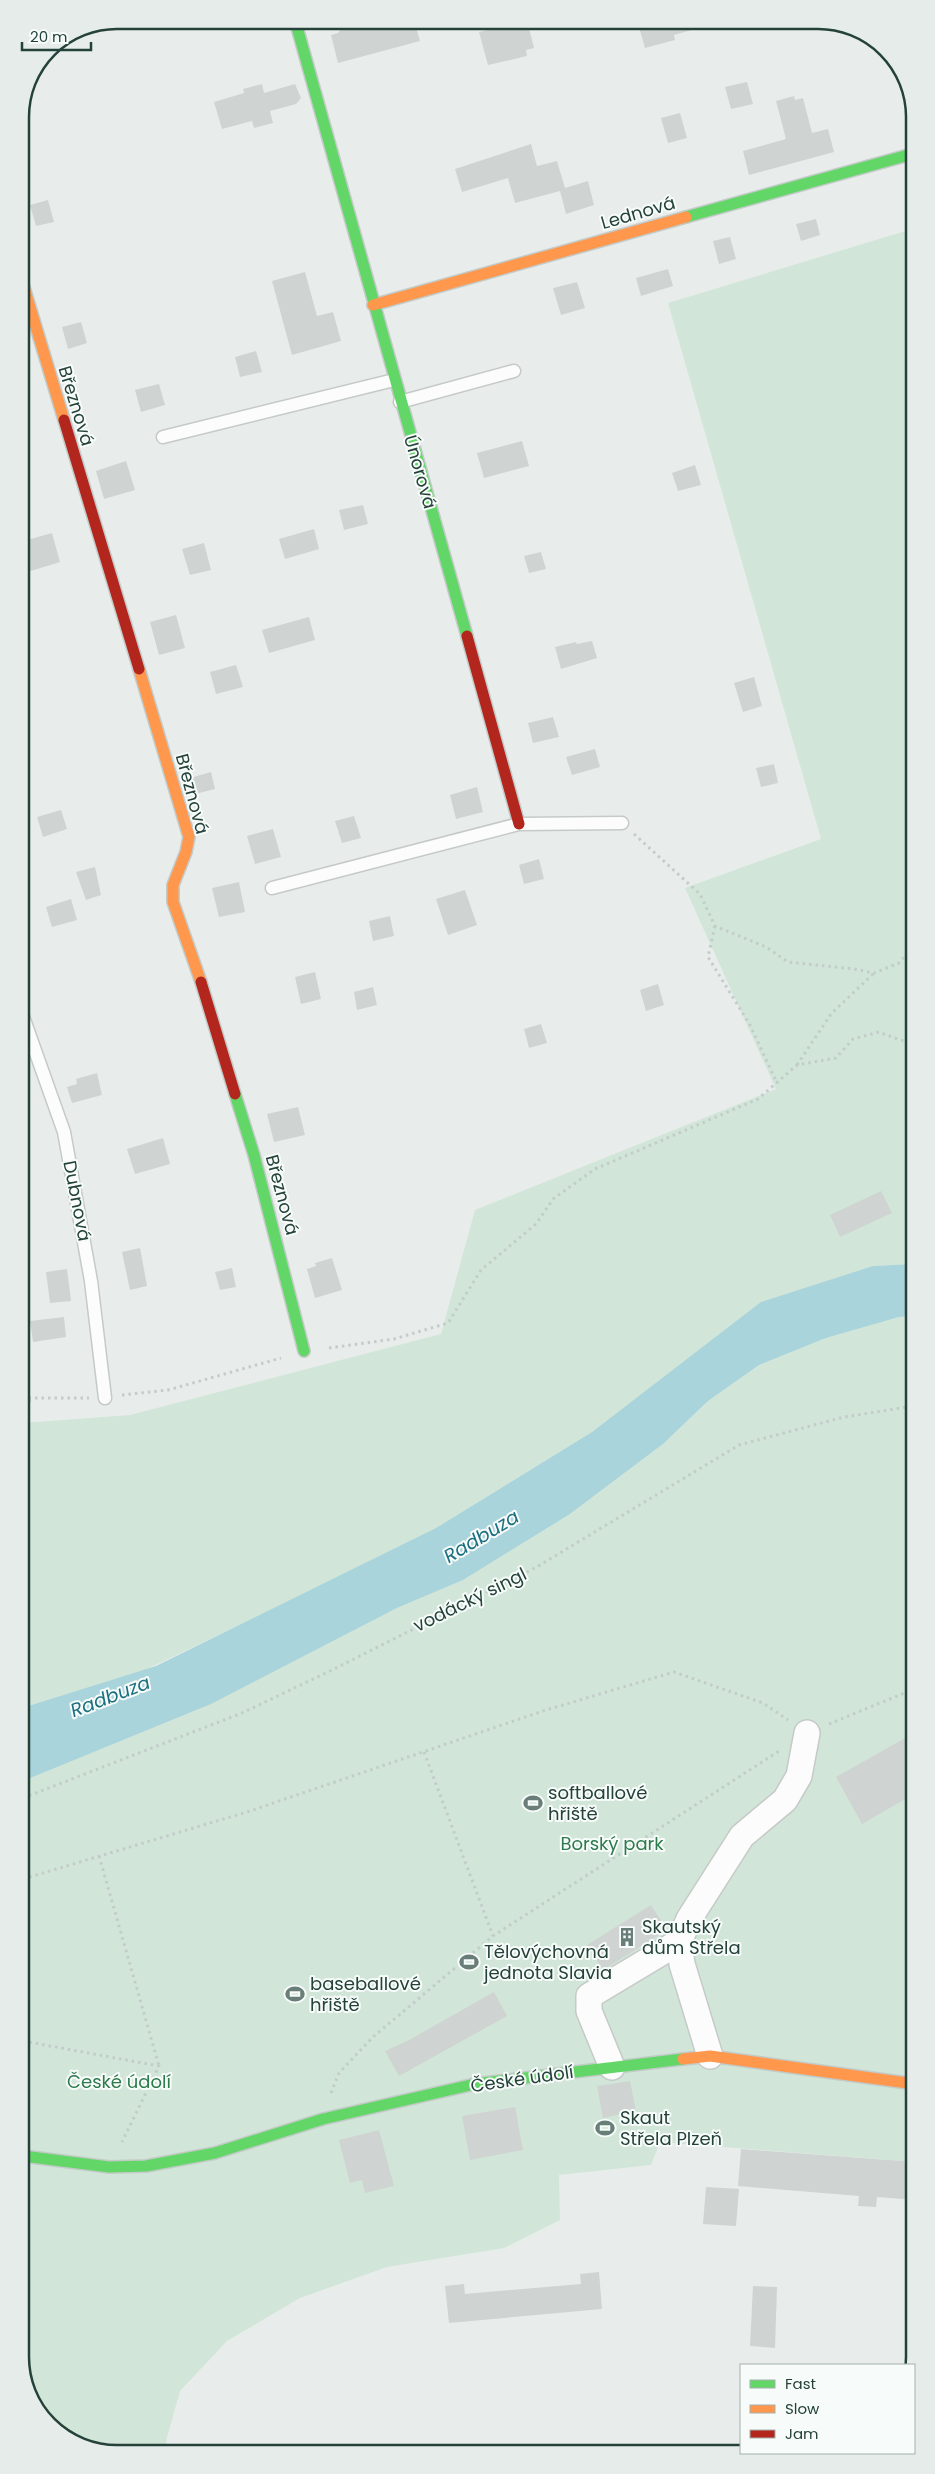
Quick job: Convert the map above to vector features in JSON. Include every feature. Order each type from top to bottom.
[{"type":"street","name":"Únorová","points":[[297,29],[519,824]]},
{"type":"street","name":"Lednová","points":[[373,305],[906,156]]},
{"type":"street","name":"Březnová","points":[[29,304],[189,837],[187,853],[173,886],[173,905],[192,952],[254,1155],[304,1351]]},
{"type":"street","points":[[710,2056],[682,1964],[679,1942],[689,1918],[742,1836],[785,1800],[799,1776],[807,1733]]},
{"type":"street","points":[[612,2067],[589,2011],[589,1996],[679,1942]]},
{"type":"street","name":"České údolí","points":[[29,2157],[109,2168],[146,2166],[215,2153],[323,2119],[475,2084],[710,2056],[906,2083]]},
{"type":"lane","points":[[400,402],[514,371]]},
{"type":"lane","points":[[163,437],[394,380]]},
{"type":"lane","points":[[272,888],[519,824],[622,823]]},
{"type":"lane","name":"Dubnová","points":[[29,1031],[64,1132],[92,1281],[105,1398]]},
{"type":"path","points":[[622,823],[700,894],[715,926],[708,957],[750,1025],[777,1083]]},
{"type":"path","points":[[715,926],[766,947],[788,962],[854,969],[874,974]]},
{"type":"path","points":[[199,1382],[304,1351],[394,1339],[448,1323],[481,1270],[536,1224],[553,1199],[595,1169],[758,1099],[797,1065],[831,1014],[874,974],[899,963],[906,954]]},
{"type":"path","points":[[797,1065],[836,1058],[853,1039],[878,1032],[906,1041]]},
{"type":"path","points":[[29,1401],[37,1399]]},
{"type":"path","name":"vodácký singl","points":[[29,1795],[242,1713],[330,1671],[414,1627],[535,1568],[739,1445],[844,1417],[906,1407]]},
{"type":"path","points":[[29,1877],[247,1812],[546,1710],[674,1672],[764,1703],[807,1733]]},
{"type":"path","points":[[323,2119],[326,2103],[339,2073],[373,2036],[493,1936],[807,1733],[906,1691]]},
{"type":"path","points":[[424,1752],[493,1936]]},
{"type":"path","points":[[98,1856],[159,2066],[109,2168]]},
{"type":"path","points":[[29,2042],[159,2066]]},
{"type":"green space","points":[[906,231],[906,1264],[873,1266],[673,1370],[592,1432],[436,1528],[320,1587],[145,1670],[29,1706],[29,1422],[130,1415],[441,1334],[475,1210],[776,1089],[685,888],[821,839],[668,303]]},
{"type":"green space","name":"Borský park","points":[[906,1316],[906,2161],[660,2142],[651,2165],[559,2175],[560,2220],[504,2248],[387,2267],[300,2298],[227,2341],[180,2391],[166,2441],[167,2445],[99,2444],[83,2439],[68,2430],[51,2415],[35,2391],[29,2358],[29,1779],[201,1708],[397,1608],[463,1580],[570,1514],[663,1444],[708,1401],[759,1365],[826,1338]]},
{"type":"water","name":"Radbuza","points":[[906,1264],[906,1316],[826,1338],[759,1365],[708,1401],[663,1444],[570,1514],[463,1580],[397,1608],[211,1704],[29,1779],[29,1706],[156,1666],[436,1528],[592,1432],[761,1302],[873,1266]]},
{"type":"building","points":[[341,29],[417,29],[420,41],[338,63],[331,35],[338,33]]},
{"type":"building","points":[[491,29],[529,29],[534,48],[526,50],[527,56],[488,65],[479,32]]},
{"type":"building","points":[[640,29],[695,29],[674,35],[675,40],[645,48]]},
{"type":"building","points":[[747,82],[753,104],[731,109],[725,87]]},
{"type":"building","points":[[262,84],[264,93],[295,84],[301,98],[296,104],[270,111],[273,123],[254,128],[252,121],[222,129],[214,102],[244,93],[243,89]]},
{"type":"building","points":[[794,96],[795,100],[803,98],[812,133],[828,129],[834,152],[749,175],[743,151],[786,139],[776,101]]},
{"type":"building","points":[[680,113],[687,138],[668,143],[661,118]]},
{"type":"building","points":[[531,144],[537,166],[557,161],[565,188],[588,181],[594,205],[566,214],[560,191],[515,203],[508,178],[462,192],[455,169]]},
{"type":"building","points":[[48,200],[54,222],[36,226],[30,205]]},
{"type":"building","points":[[816,219],[820,235],[801,241],[796,224]]},
{"type":"building","points":[[730,237],[736,259],[719,264],[713,241]]},
{"type":"building","points":[[668,269],[673,286],[641,296],[636,278]]},
{"type":"building","points":[[305,272],[317,316],[333,312],[341,341],[292,355],[272,281]]},
{"type":"building","points":[[577,282],[585,308],[561,315],[553,288]]},
{"type":"building","points":[[81,322],[87,343],[68,349],[62,327]]},
{"type":"building","points":[[256,351],[262,372],[240,377],[235,357]]},
{"type":"building","points":[[159,384],[165,405],[141,412],[135,390]]},
{"type":"building","points":[[522,441],[529,466],[484,478],[477,453]]},
{"type":"building","points":[[126,461],[135,490],[104,499],[96,471]]},
{"type":"building","points":[[695,465],[701,485],[678,491],[672,473]]},
{"type":"building","points":[[363,505],[368,524],[344,530],[339,510]]},
{"type":"building","points":[[314,529],[319,549],[285,559],[279,539]]},
{"type":"building","points":[[52,533],[60,562],[29,571],[29,539]]},
{"type":"building","points":[[204,543],[211,570],[190,575],[182,549]]},
{"type":"building","points":[[541,552],[546,569],[529,573],[524,556]]},
{"type":"building","points":[[176,615],[185,648],[159,655],[150,622]]},
{"type":"building","points":[[309,617],[315,640],[269,653],[262,630]]},
{"type":"building","points":[[592,641],[597,658],[561,669],[555,647],[576,642],[577,644]]},
{"type":"building","points":[[236,665],[243,687],[216,694],[210,672]]},
{"type":"building","points":[[754,677],[762,706],[743,712],[734,683]]},
{"type":"building","points":[[553,717],[559,737],[533,743],[528,723]]},
{"type":"building","points":[[595,749],[600,767],[572,775],[566,757]]},
{"type":"building","points":[[774,764],[778,783],[761,787],[756,768]]},
{"type":"building","points":[[211,772],[215,789],[195,794],[190,778]]},
{"type":"building","points":[[477,787],[483,812],[456,819],[450,795]]},
{"type":"building","points":[[61,810],[67,829],[43,837],[37,817]]},
{"type":"building","points":[[354,816],[361,838],[342,843],[335,821]]},
{"type":"building","points":[[273,829],[281,857],[255,864],[247,836]]},
{"type":"building","points":[[539,859],[544,879],[524,884],[519,865]]},
{"type":"building","points":[[95,867],[101,895],[86,900],[76,872]]},
{"type":"building","points":[[239,882],[245,912],[219,917],[212,888]]},
{"type":"building","points":[[465,890],[477,925],[448,935],[436,899]]},
{"type":"building","points":[[71,899],[77,920],[52,927],[46,907]]},
{"type":"building","points":[[390,916],[394,936],[373,941],[369,921]]},
{"type":"building","points":[[315,972],[321,999],[301,1004],[295,977]]},
{"type":"building","points":[[658,984],[664,1005],[646,1011],[640,990]]},
{"type":"building","points":[[373,987],[377,1005],[357,1010],[354,992]]},
{"type":"building","points":[[541,1024],[547,1043],[529,1048],[524,1029]]},
{"type":"building","points":[[97,1073],[102,1095],[72,1103],[67,1087],[77,1084],[76,1079]]},
{"type":"building","points":[[298,1107],[305,1135],[274,1142],[267,1114]]},
{"type":"building","points":[[163,1138],[170,1164],[135,1174],[127,1149]]},
{"type":"building","points":[[881,1191],[892,1213],[840,1237],[830,1215]]},
{"type":"building","points":[[140,1248],[147,1286],[130,1290],[122,1252]]},
{"type":"building","points":[[332,1258],[342,1290],[315,1298],[307,1269],[316,1266],[315,1263]]},
{"type":"building","points":[[232,1268],[236,1287],[220,1290],[215,1272]]},
{"type":"building","points":[[67,1269],[71,1301],[50,1303],[46,1272]]},
{"type":"building","points":[[64,1317],[66,1337],[33,1342],[30,1321]]},
{"type":"building","points":[[906,1738],[906,1799],[862,1824],[836,1777]]},
{"type":"building","name":"Skautský dům Střela","points":[[651,1905],[667,1930],[603,1970],[587,1945]]},
{"type":"building","points":[[494,1992],[507,2016],[399,2076],[385,2051],[409,2040]]},
{"type":"building","points":[[630,2081],[636,2111],[603,2118],[597,2086]]},
{"type":"building","points":[[515,2107],[523,2150],[470,2160],[462,2116]]},
{"type":"building","points":[[379,2130],[394,2186],[365,2193],[362,2180],[350,2183],[339,2140]]},
{"type":"building","points":[[741,2149],[906,2161],[906,2199],[877,2197],[876,2207],[858,2206],[859,2196],[738,2186]]},
{"type":"building","points":[[706,2187],[739,2189],[736,2226],[703,2224]]},
{"type":"building","points":[[599,2272],[602,2309],[449,2323],[445,2286],[464,2284],[465,2294],[581,2284],[580,2274]]},
{"type":"building","points":[[753,2286],[777,2287],[775,2348],[750,2346]]},
{"type":"traffic: fast","points":[[298,29],[467,636]]},
{"type":"traffic: fast","points":[[686,217],[906,156]]},
{"type":"traffic: fast","points":[[235,1094],[254,1155],[304,1351]]},
{"type":"traffic: fast","points":[[29,2157],[109,2167],[146,2166],[215,2153],[323,2119],[475,2084],[683,2059]]},
{"type":"traffic: slow","points":[[373,305],[686,217]]},
{"type":"traffic: slow","points":[[29,304],[64,420]]},
{"type":"traffic: slow","points":[[139,669],[189,837],[186,852],[173,885],[173,902],[201,982]]},
{"type":"traffic: slow","points":[[683,2059],[710,2056],[906,2083]]},
{"type":"traffic: jam","points":[[64,420],[139,669]]},
{"type":"traffic: jam","points":[[467,636],[519,824]]},
{"type":"traffic: jam","points":[[201,982],[235,1094]]},
{"type":"place","name":"softballové hřiště","points":[[533,1803]]},
{"type":"place","name":"Skautský dům Střela","points":[[627,1937]]},
{"type":"place","name":"Tělovýchovná jednota Slavia","points":[[469,1962]]},
{"type":"place","name":"baseballové hřiště","points":[[295,1994]]},
{"type":"place","name":"Skaut Střela Plzeň","points":[[605,2128]]}]
